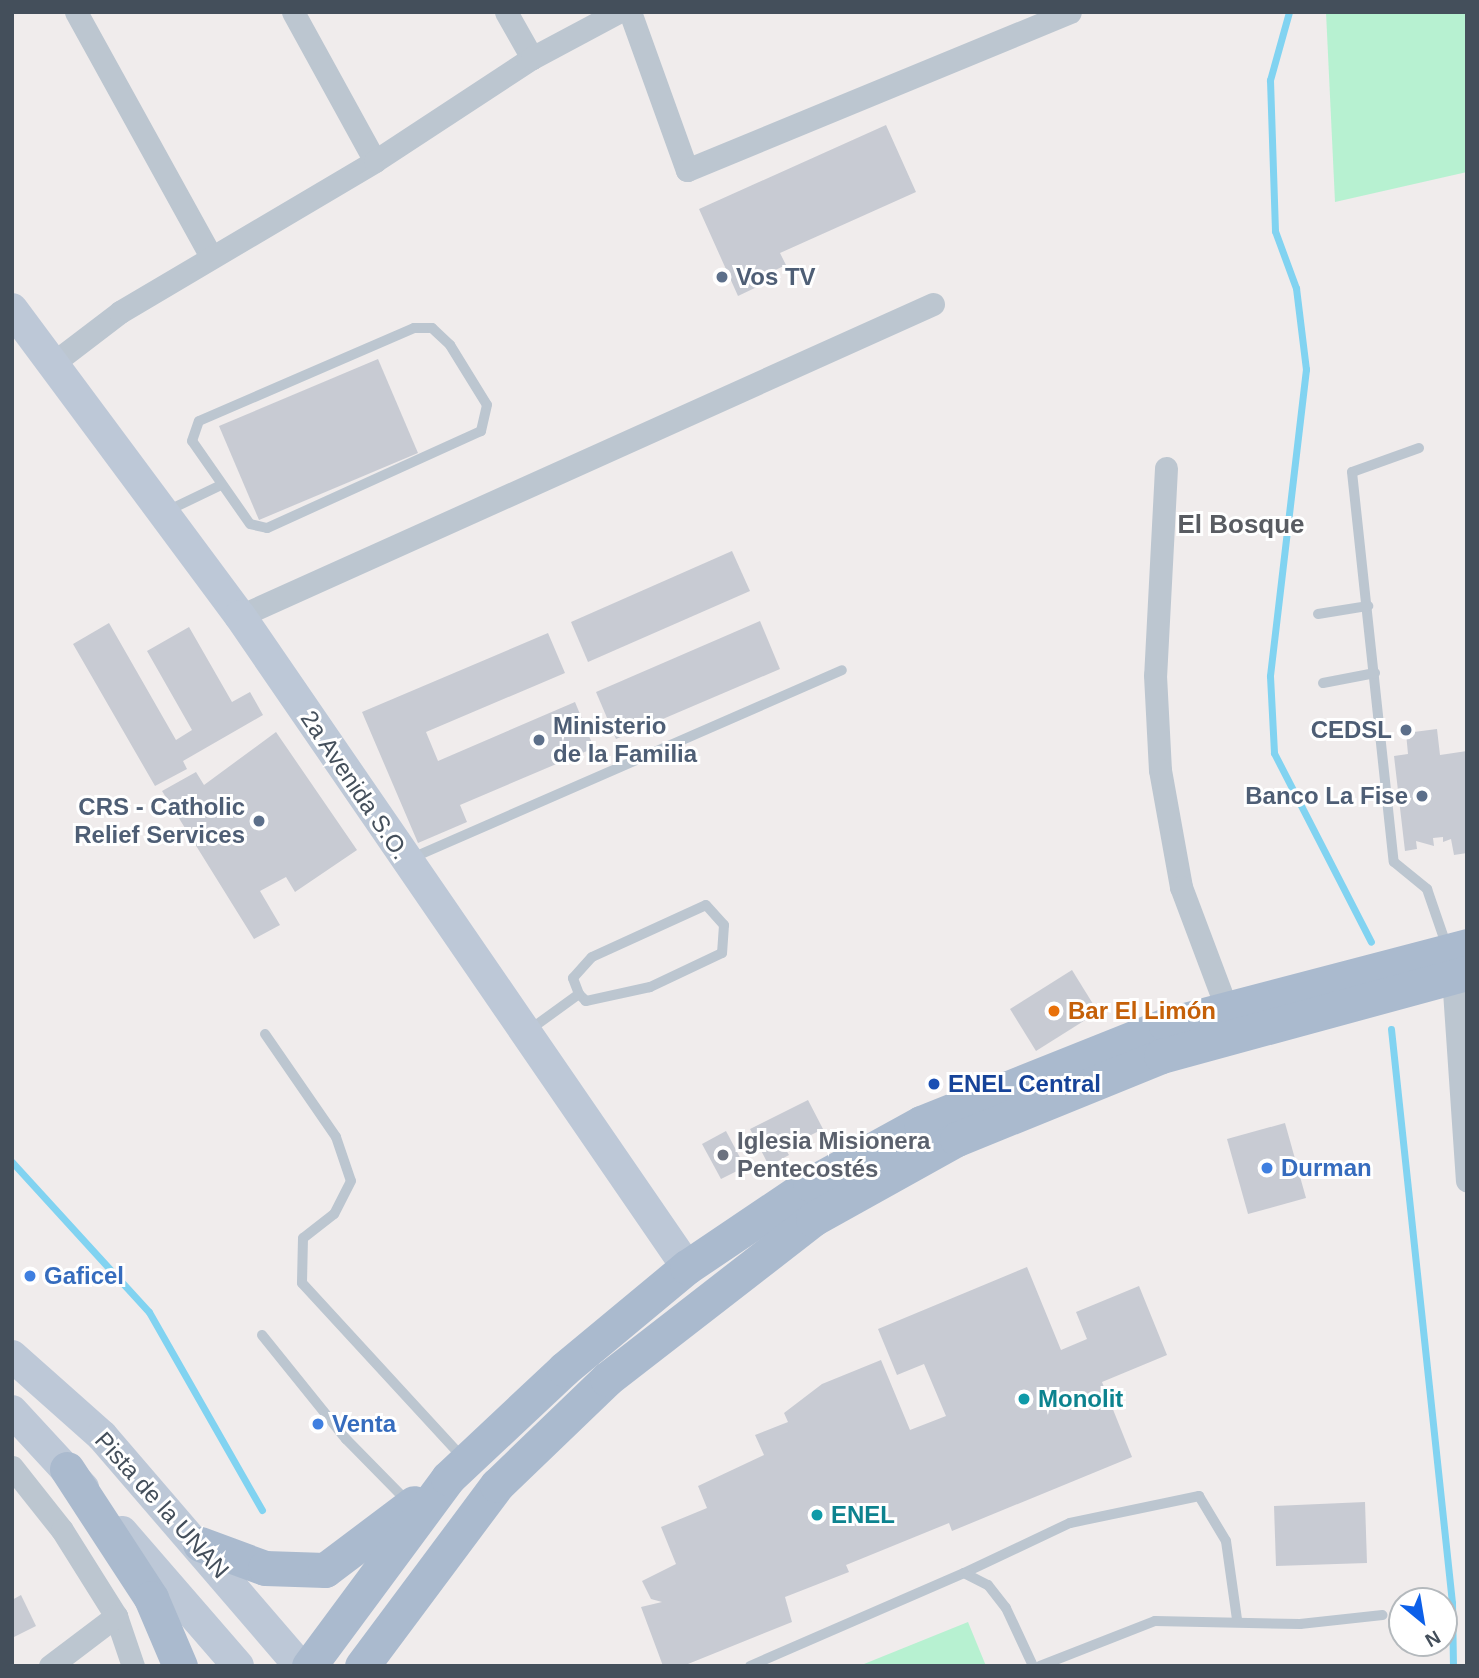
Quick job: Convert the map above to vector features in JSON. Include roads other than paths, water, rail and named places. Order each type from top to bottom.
[{"type":"main road","points":[[200,1544],[265,1568],[325,1570],[456,1469],[687,1267],[810,1184],[920,1123],[1055,1065],[1226,1006],[1459,961]]},
{"type":"main road","points":[[362,1666],[448,1546],[497,1485],[607,1380],[710,1294],[855,1194],[957,1139],[1161,1056],[1459,961]]},
{"type":"main road","points":[[67,1469],[151,1598],[180,1666]]},
{"type":"main road","points":[[309,1666],[456,1469]]},
{"type":"main road","points":[[394,1666],[400,1640],[448,1546]]},
{"type":"street","points":[[76,12],[211,257]]},
{"type":"street","points":[[293,12],[375,161]]},
{"type":"street","points":[[506,12],[532,58]]},
{"type":"street","points":[[52,364],[120,312],[375,161],[532,58],[618,12]]},
{"type":"street","points":[[631,12],[687,170],[1070,12]]},
{"type":"street","points":[[240,616],[933,304]]},
{"type":"street","name":"2a Avenida S.O.","points":[[12,309],[240,616],[406,860],[528,1031],[687,1267]]},
{"type":"street","points":[[1166,468],[1155,675],[1160,770],[1181,887],[1226,1006]]},
{"type":"street","points":[[1459,961],[1467,1181]]},
{"type":"street","name":"Pista de la UNAN","points":[[12,1356],[102,1436],[200,1544],[300,1666]]},
{"type":"street","name":"Pista de la UNAN","points":[[12,1411],[67,1469],[238,1666]]},
{"type":"street","points":[[12,1467],[62,1530],[116,1616],[133,1666]]},
{"type":"street","points":[[50,1666],[116,1616]]},
{"type":"lane","points":[[414,328],[440,332],[487,405],[481,431],[267,528],[250,524],[221,485],[192,441],[199,421],[414,328]]},
{"type":"lane","points":[[1419,448],[1352,472],[1394,862],[1427,889],[1459,961]]},
{"type":"lane","points":[[163,512],[221,485]]},
{"type":"lane","points":[[1318,614],[1368,606]]},
{"type":"lane","points":[[406,860],[842,670]]},
{"type":"lane","points":[[1323,683],[1375,673]]},
{"type":"lane","points":[[692,907],[718,912],[722,953],[650,987],[586,1001],[579,993],[573,978],[592,957],[692,907]]},
{"type":"lane","points":[[528,1031],[579,993]]},
{"type":"lane","points":[[265,1034],[335,1137],[351,1181],[334,1214],[303,1238],[302,1283],[456,1469]]},
{"type":"lane","points":[[262,1335],[346,1439],[411,1505]]},
{"type":"lane","points":[[750,1666],[964,1573],[1070,1523],[1199,1496],[1226,1541],[1237,1619]]},
{"type":"lane","points":[[964,1573],[988,1585],[1006,1608],[1033,1666]]},
{"type":"lane","points":[[1040,1666],[1155,1621],[1237,1619],[1300,1623],[1383,1615]]},
{"type":"waterway","points":[[1289,12],[1270,80],[1275,231],[1296,288],[1306,369],[1270,676],[1274,753],[1371,942]]},
{"type":"waterway","points":[[1391,1029],[1452,1603],[1453,1666]]},
{"type":"waterway","points":[[12,1162],[149,1312],[262,1510]]},
{"type":"place","name":"Vos TV","points":[[722,277]]},
{"type":"place","name":"CEDSL","points":[[1406,730]]},
{"type":"place","name":"Ministerio de la Familia","points":[[539,740]]},
{"type":"place","name":"Banco La Fise","points":[[1422,796]]},
{"type":"place","name":"CRS - Catholic Relief Services","points":[[259,821]]},
{"type":"place","name":"Bar El Limón","points":[[1054,1011]]},
{"type":"place","name":"ENEL Central","points":[[934,1084]]},
{"type":"place","name":"Iglesia Misionera Pentecostés","points":[[723,1155]]},
{"type":"place","name":"Durman","points":[[1267,1168]]},
{"type":"place","name":"Gaficel","points":[[30,1276]]},
{"type":"place","name":"Monolit","points":[[1024,1399]]},
{"type":"place","name":"Venta","points":[[318,1424]]},
{"type":"place","name":"ENEL","points":[[817,1515]]},
{"type":"district","name":"El Bosque","points":[[1241,525]]}]
